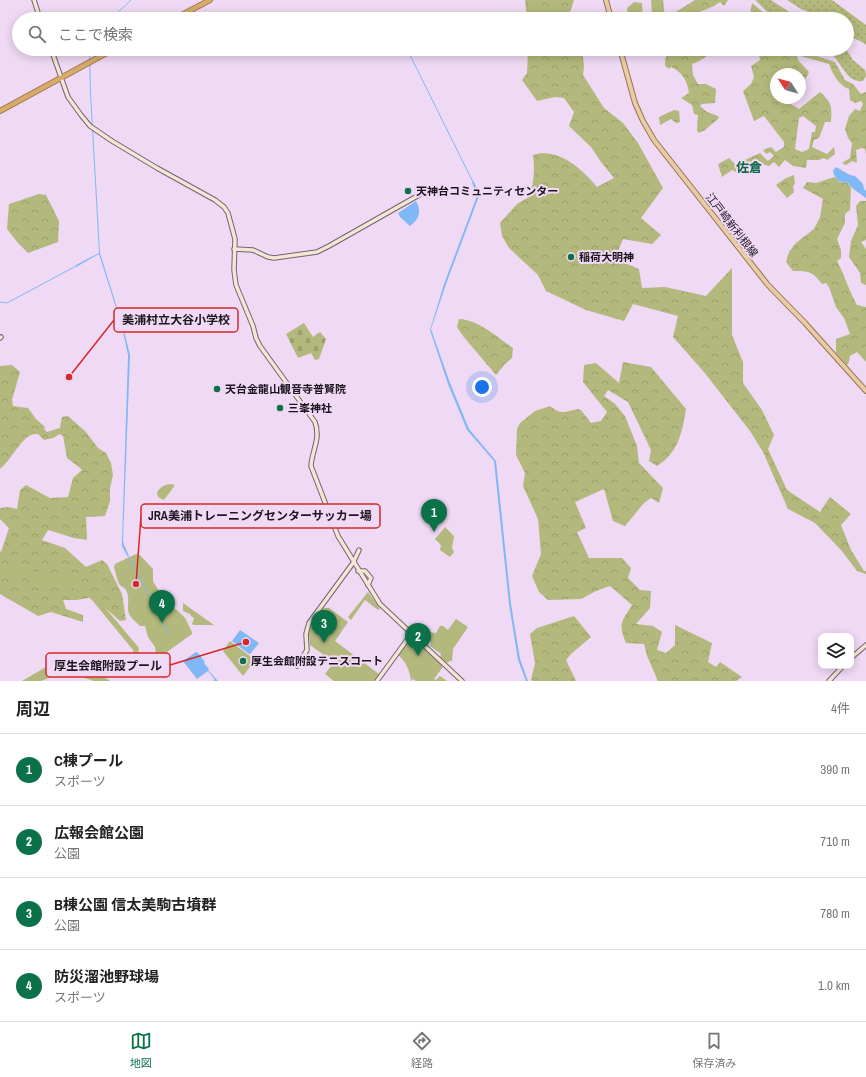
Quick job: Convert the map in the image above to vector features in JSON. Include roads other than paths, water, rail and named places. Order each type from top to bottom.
[{"type":"highway","points":[[187,12],[210,0]]},
{"type":"highway","points":[[0,111],[101,56]]},
{"type":"main road","points":[[606,0],[609,12]]},
{"type":"main road","name":"江戸崎新利根線","points":[[622,56],[635,104],[654,140],[768,285],[866,390]]},
{"type":"street","points":[[34,0],[38,12]]},
{"type":"street","points":[[53,56],[61,78],[72,102],[90,126],[157,168],[220,204],[230,217],[235,239],[234,270],[236,285],[258,342],[312,417],[317,427],[318,438],[312,461],[313,472],[338,536],[358,571],[385,610],[412,633],[462,681]]},
{"type":"street","points":[[234,249],[256,251],[268,257],[274,258],[317,252],[419,195]]},
{"type":"street","points":[[297,666],[307,650],[306,634],[309,623],[353,563],[359,550]]},
{"type":"street","points":[[358,571],[365,571],[371,578],[368,585]]},
{"type":"street","points":[[376,681],[412,633]]},
{"type":"street","points":[[854,656],[866,646]]},
{"type":"street","points":[[829,681],[839,669]]},
{"type":"water","points":[[89,56],[100,253],[123,327],[130,355],[123,540],[129,556],[128,557],[122,546],[122,541],[128,355],[122,327],[99,254],[76,267],[76,265],[99,253]]},
{"type":"water","points":[[836,167],[850,175],[855,176],[863,184],[866,191],[866,198],[852,188],[848,183],[840,181],[835,177],[833,171]]},
{"type":"water","points":[[473,180],[479,196],[431,329],[450,383],[469,429],[496,461],[511,604],[520,659],[528,681],[526,681],[518,660],[509,604],[494,461],[467,430],[448,384],[430,330],[444,284],[477,196],[472,182]]},
{"type":"water","points":[[416,201],[419,209],[419,215],[416,221],[410,226],[400,217],[398,213]]},
{"type":"water","points":[[240,630],[259,643],[249,654],[232,641]]},
{"type":"water","points":[[196,652],[205,662],[204,663],[209,669],[208,670],[218,681],[213,681],[215,680],[208,671],[197,679],[183,661]]},
{"type":"waterway","points":[[118,12],[131,0]]},
{"type":"waterway","points":[[410,56],[472,180]]},
{"type":"waterway","points":[[0,302],[7,303],[76,266]]},
{"type":"waterway","points":[[129,557],[169,634]]},
{"type":"place","name":"天神台コミュニティセンター","points":[[408,191]]},
{"type":"place","name":"稲荷大明神","points":[[571,257]]},
{"type":"place","name":"美浦村立大谷小学校","points":[[69,377]]},
{"type":"place","name":"天台金龍山観音寺普賢院","points":[[217,389]]},
{"type":"place","name":"三峯神社","points":[[280,408]]},
{"type":"place","name":"C棟プール","points":[[434,532]]},
{"type":"place","name":"JRA美浦トレーニングセンターサッカー場","points":[[136,584]]},
{"type":"place","name":"防災溜池野球場","points":[[162,623]]},
{"type":"place","name":"厚生会館附設プール","points":[[246,642]]},
{"type":"place","name":"B棟公園 信太美駒古墳群","points":[[324,643]]},
{"type":"place","name":"広報会館公園","points":[[418,656]]},
{"type":"place","name":"厚生会館附設テニスコート","points":[[243,661]]},
{"type":"district","name":"佐倉","points":[[749,167]]}]
